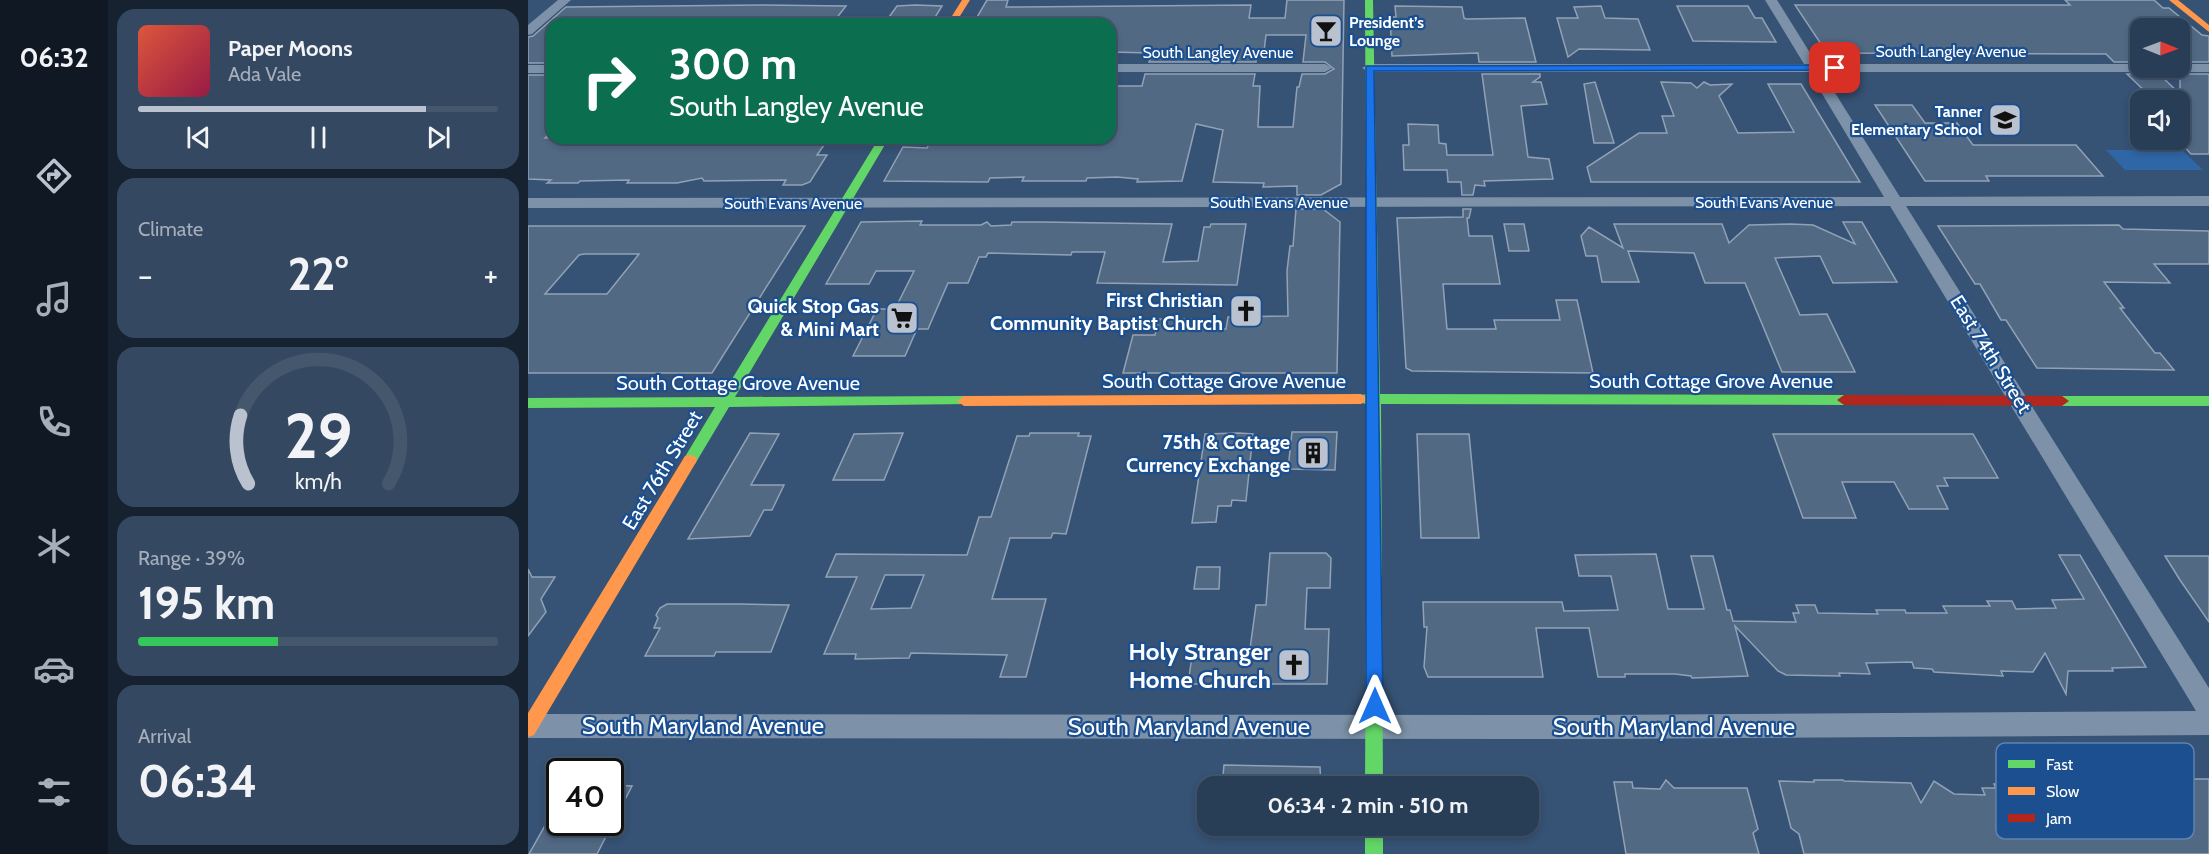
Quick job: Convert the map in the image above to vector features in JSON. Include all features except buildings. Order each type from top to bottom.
[{"type":"street","points":[[528,31],[565,0]]},
{"type":"street","points":[[955,18],[966,0]]},
{"type":"street","points":[[1369,0],[1374,400],[1374,776]]},
{"type":"street","name":"East 74th Street","points":[[1771,0],[2209,710]]},
{"type":"street","points":[[2174,0],[2209,29]]},
{"type":"street","name":"South Langley Avenue","points":[[1116,68],[1325,68]]},
{"type":"street","name":"South Langley Avenue","points":[[1370,68],[2209,68]]},
{"type":"street","points":[[528,69],[546,69]]},
{"type":"street","name":"East 76th Street","points":[[529,727],[880,144]]},
{"type":"street","name":"South Evans Avenue","points":[[528,203],[2209,201]]},
{"type":"street","name":"South Cottage Grove Avenue","points":[[528,403],[1374,400],[2209,401]]},
{"type":"street","name":"South Maryland Avenue","points":[[529,727],[2209,723]]},
{"type":"street","points":[[1374,836],[1374,854]]},
{"type":"shaded area","points":[[2106,150],[2182,150],[2203,170],[2125,170]]},
{"type":"traffic: fast","points":[[1369,0],[1374,400],[1374,776]]},
{"type":"traffic: fast","points":[[690,460],[880,144]]},
{"type":"traffic: fast","points":[[1361,399],[1844,400]]},
{"type":"traffic: fast","points":[[528,403],[964,401]]},
{"type":"traffic: fast","points":[[2062,401],[2209,401]]},
{"type":"traffic: fast","points":[[1374,836],[1374,854]]},
{"type":"traffic: slow","points":[[955,18],[966,0]]},
{"type":"traffic: slow","points":[[2173,0],[2209,29]]},
{"type":"traffic: slow","points":[[964,401],[1361,399]]},
{"type":"traffic: slow","points":[[528,729],[690,460]]},
{"type":"traffic: jam","points":[[1844,400],[2062,401]]},
{"type":"place","name":"President’s Lounge","points":[[1326,31]]},
{"type":"place","name":"Tanner Elementary School","points":[[2005,120]]},
{"type":"place","name":"First Christian Community Baptist Church","points":[[1246,311]]},
{"type":"place","name":"Quick Stop Gas & Mini Mart","points":[[902,318]]},
{"type":"place","name":"75th & Cottage Currency Exchange","points":[[1313,453]]},
{"type":"place","name":"Holy Stranger Home Church","points":[[1294,665]]},
{"type":"route","points":[[1375,706],[1370,68],[1835,68]]}]
